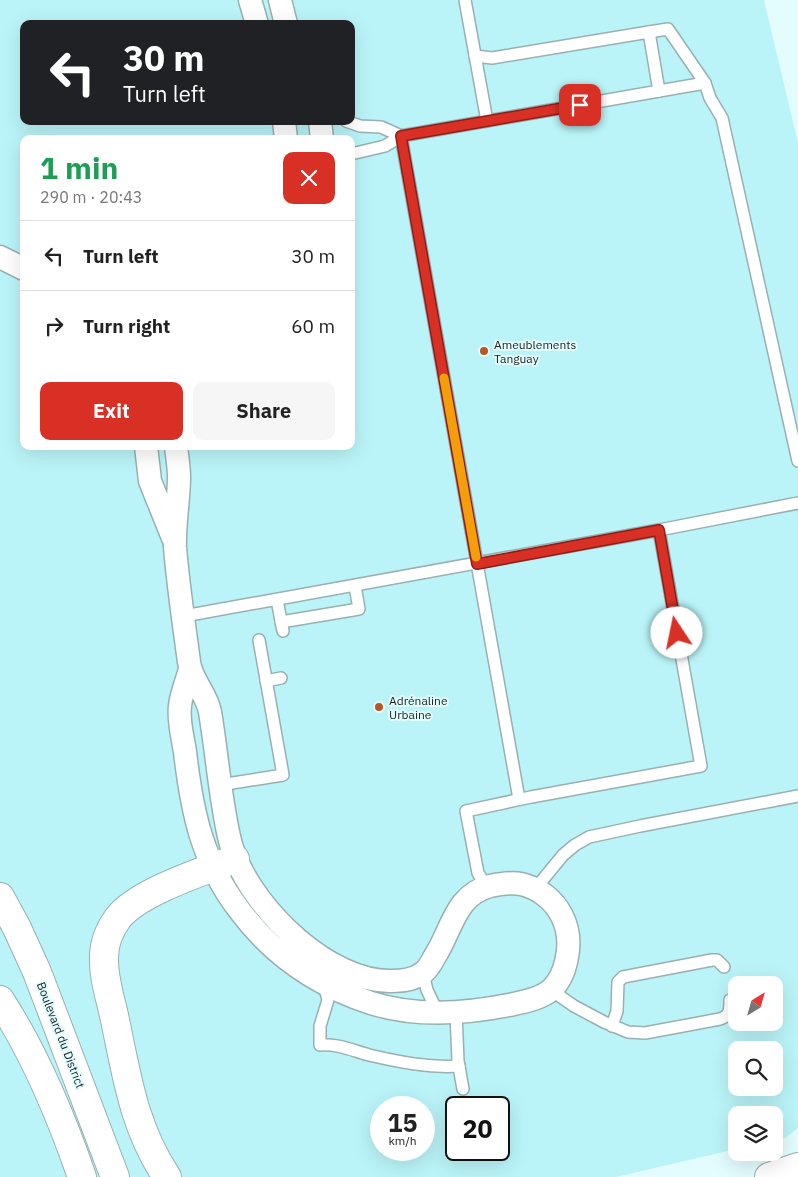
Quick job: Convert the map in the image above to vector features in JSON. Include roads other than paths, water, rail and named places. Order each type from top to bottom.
[{"type":"main road","points":[[167,1177],[148,1147],[137,1117],[107,981],[104,952],[114,924],[129,907],[149,895],[224,863]]},
{"type":"main road","name":"Boulevard du District","points":[[0,897],[34,965],[115,1177]]},
{"type":"main road","points":[[0,1000],[23,1040],[45,1086],[62,1123],[82,1177]]},
{"type":"main road","points":[[770,1177],[798,1167]]},
{"type":"street","points":[[250,0],[256,20]]},
{"type":"street","points":[[280,0],[285,20]]},
{"type":"street","points":[[0,257],[20,255]]},
{"type":"street","points":[[0,257],[20,267]]},
{"type":"street","points":[[146,450],[150,481],[175,543]]},
{"type":"street","points":[[176,450],[179,474],[175,543],[190,669],[209,706],[228,835],[224,863],[233,902],[260,935],[294,965],[329,973],[358,975],[382,981],[403,980],[423,974],[438,952],[453,917],[462,904],[472,894],[487,887],[514,883],[536,888],[550,899],[557,908],[564,920],[568,934],[566,961],[562,973],[553,988],[543,995],[527,1001],[498,1007],[447,1012],[409,1011],[386,1007],[349,995],[329,973]]},
{"type":"street","points":[[190,669],[180,708],[192,806],[203,845],[224,863]]},
{"type":"lane","points":[[466,0],[488,122]]},
{"type":"lane","points":[[475,56],[492,58],[668,29],[706,83],[707,91],[722,118],[798,461]]},
{"type":"lane","points":[[649,32],[659,91]]},
{"type":"lane","points":[[355,153],[386,146],[401,136],[706,83]]},
{"type":"lane","points":[[355,124],[381,126],[401,136]]},
{"type":"lane","points":[[401,136],[519,799]]},
{"type":"lane","points":[[184,616],[477,564],[798,503]]},
{"type":"lane","points":[[487,887],[478,872],[466,811],[519,799],[701,766],[659,530]]},
{"type":"lane","points":[[277,600],[282,626],[360,609],[355,586]]},
{"type":"lane","points":[[220,785],[283,775],[259,640]]},
{"type":"lane","points":[[266,681],[281,678]]},
{"type":"lane","points":[[536,888],[563,855],[589,837],[798,796]]},
{"type":"lane","points":[[612,1026],[617,1011],[618,982],[623,977],[712,960],[720,962],[724,967]]},
{"type":"lane","points":[[329,973],[328,1000],[320,1026],[320,1044],[333,1045],[420,1065],[458,1066]]},
{"type":"lane","points":[[423,974],[427,990],[447,1012],[463,1089]]},
{"type":"lane","points":[[553,988],[567,1001],[612,1026],[628,1032],[642,1033],[720,1020],[728,1014]]},
{"type":"place","name":"Ameublements Tanguay","points":[[484,351]]},
{"type":"place","name":"Adrénaline Urbaine","points":[[379,707]]}]
